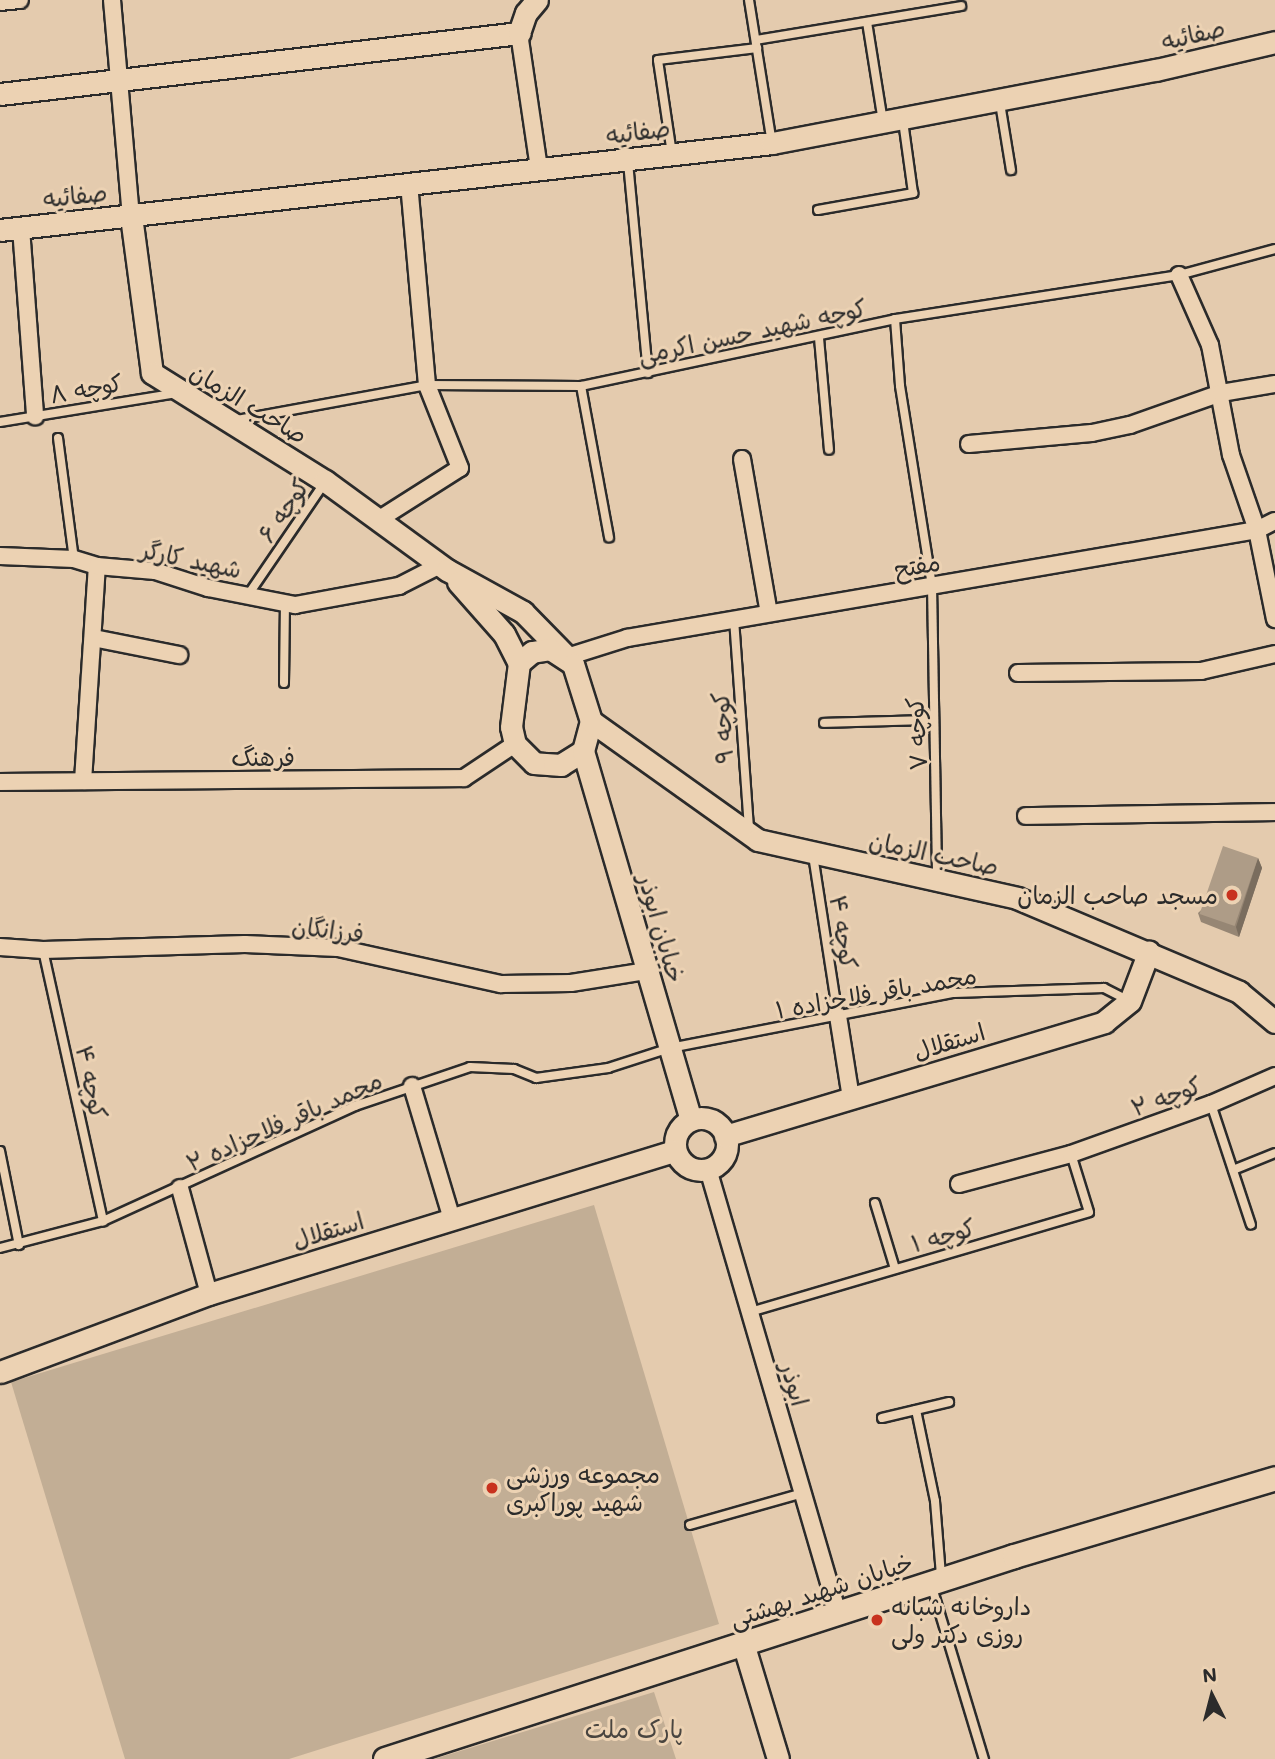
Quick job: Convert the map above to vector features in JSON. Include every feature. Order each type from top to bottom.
[{"type":"main road","name":"خیابان شهید بهشتی","points":[[385,1759],[936,1581],[1275,1478]]},
{"type":"street","points":[[0,2],[20,0]]},
{"type":"street","points":[[112,0],[131,216]]},
{"type":"street","points":[[537,0],[526,13],[519,33],[539,169]]},
{"type":"street","points":[[0,94],[519,33]]},
{"type":"street","name":"صفائیه","points":[[11,229],[772,143],[1275,43]]},
{"type":"street","points":[[379,520],[460,468],[427,385],[409,184]]},
{"type":"street","name":"صاحب الزمان","points":[[131,216],[152,373],[179,392],[234,421],[325,481],[443,567]]},
{"type":"street","points":[[11,229],[35,416]]},
{"type":"street","points":[[1178,275],[1210,345],[1231,455],[1257,530],[1275,619]]},
{"type":"street","points":[[968,444],[1092,433],[1130,425],[1221,393],[1275,384]]},
{"type":"street","points":[[742,459],[769,613]]},
{"type":"street","name":"مفتح","points":[[567,657],[627,638],[1257,530],[1275,521]]},
{"type":"street","name":"شهید کارگر","points":[[0,556],[74,559],[97,566],[155,571],[285,603],[350,598],[399,586],[443,567]]},
{"type":"street","points":[[83,781],[97,566]]},
{"type":"street","points":[[443,567],[523,612],[567,657],[591,721],[583,751],[561,765],[534,763],[515,744],[511,727],[519,663],[504,634],[443,567]]},
{"type":"street","points":[[93,638],[179,655]]},
{"type":"street","points":[[519,663],[532,652],[550,649],[567,657]]},
{"type":"street","points":[[1018,673],[1201,671],[1275,654]]},
{"type":"street","name":"صاحب الزمان","points":[[591,721],[750,835],[813,853],[1017,898],[1149,951],[1239,992],[1275,1022]]},
{"type":"street","name":"فرهنگ","points":[[0,782],[464,778],[515,744]]},
{"type":"street","name":"خیابان ابوذر","points":[[583,751],[691,1120]]},
{"type":"street","points":[[1026,816],[1275,812]]},
{"type":"street","name":"فرزانگان","points":[[0,947],[43,950],[245,944],[338,948],[501,984],[571,984],[647,971]]},
{"type":"street","points":[[1130,1001],[1149,951]]},
{"type":"street","name":"استقلال","points":[[725,1136],[1104,1022],[1130,1001]]},
{"type":"street","points":[[838,1016],[851,1098]]},
{"type":"street","name":"کوچه ۲","points":[[959,1184],[1071,1154],[1211,1104],[1275,1076]]},
{"type":"street","points":[[412,1087],[452,1219]]},
{"type":"street","points":[[703,1118],[718,1124],[725,1136],[725,1155],[708,1169],[698,1171],[683,1164],[675,1151],[676,1134],[691,1120],[703,1118]]},
{"type":"street","name":"استقلال","points":[[0,1373],[209,1294],[675,1151]]},
{"type":"street","name":"ابوذر","points":[[708,1169],[838,1612]]},
{"type":"street","points":[[180,1188],[209,1294]]},
{"type":"street","points":[[743,1643],[778,1759]]},
{"type":"lane","points":[[749,0],[772,143]]},
{"type":"lane","points":[[672,154],[658,60],[961,6]]},
{"type":"lane","points":[[818,210],[913,193],[867,22]]},
{"type":"lane","points":[[999,100],[1011,170]]},
{"type":"lane","points":[[628,159],[648,373]]},
{"type":"lane","name":"کوچه شهید حسن اکرمی","points":[[234,421],[427,385],[581,386],[819,338],[895,319],[1178,275],[1275,249]]},
{"type":"lane","name":"کوچه ۷","points":[[895,319],[903,412],[932,585],[933,720],[939,804],[937,881]]},
{"type":"lane","points":[[819,338],[829,450]]},
{"type":"lane","points":[[581,386],[609,537]]},
{"type":"lane","name":"کوچه ۸","points":[[0,422],[179,392]]},
{"type":"lane","points":[[58,438],[74,559]]},
{"type":"lane","name":"کوچه ۶","points":[[248,595],[325,481]]},
{"type":"lane","points":[[284,682],[285,603]]},
{"type":"lane","name":"کوچه ۹","points":[[734,619],[750,835]]},
{"type":"lane","points":[[824,723],[933,720]]},
{"type":"lane","name":"کوچه ۴","points":[[813,853],[838,1016]]},
{"type":"lane","name":"کوچه ۴","points":[[43,950],[103,1221]]},
{"type":"lane","name":"محمد باقر فلاحزاده ۱","points":[[670,1048],[954,993],[1104,988],[1130,1001]]},
{"type":"lane","name":"محمد باقر فلاحزاده ۲","points":[[0,1248],[103,1221],[355,1106],[471,1067],[514,1069],[536,1077],[608,1068],[670,1048]]},
{"type":"lane","points":[[1211,1104],[1251,1225]]},
{"type":"lane","points":[[0,1151],[19,1245]]},
{"type":"lane","points":[[1233,1170],[1275,1153]]},
{"type":"lane","name":"کوچه ۱","points":[[750,1312],[1089,1212],[1071,1154]]},
{"type":"lane","points":[[874,1203],[895,1269]]},
{"type":"lane","points":[[882,1418],[949,1402]]},
{"type":"lane","points":[[916,1410],[935,1501],[936,1581],[984,1759]]},
{"type":"lane","points":[[690,1525],[803,1493]]},
{"type":"green space","name":"مجموعه ورزشی شهید پوراکبری","points":[[594,1205],[719,1624],[289,1759],[125,1759],[11,1382]]},
{"type":"green space","name":"پارک ملت","points":[[654,1692],[676,1759],[434,1759]]},
{"type":"building","name":"مسجد صاحب الزمان","points":[[1223,846],[1258,858],[1235,926],[1200,914]]},
{"type":"place","name":"مسجد صاحب الزمان","points":[[1232,895]]},
{"type":"place","name":"مجموعه ورزشی شهید پوراکبری","points":[[492,1488]]},
{"type":"place","name":"داروخانه شبانه روزی دکتر ولی","points":[[877,1620]]}]
